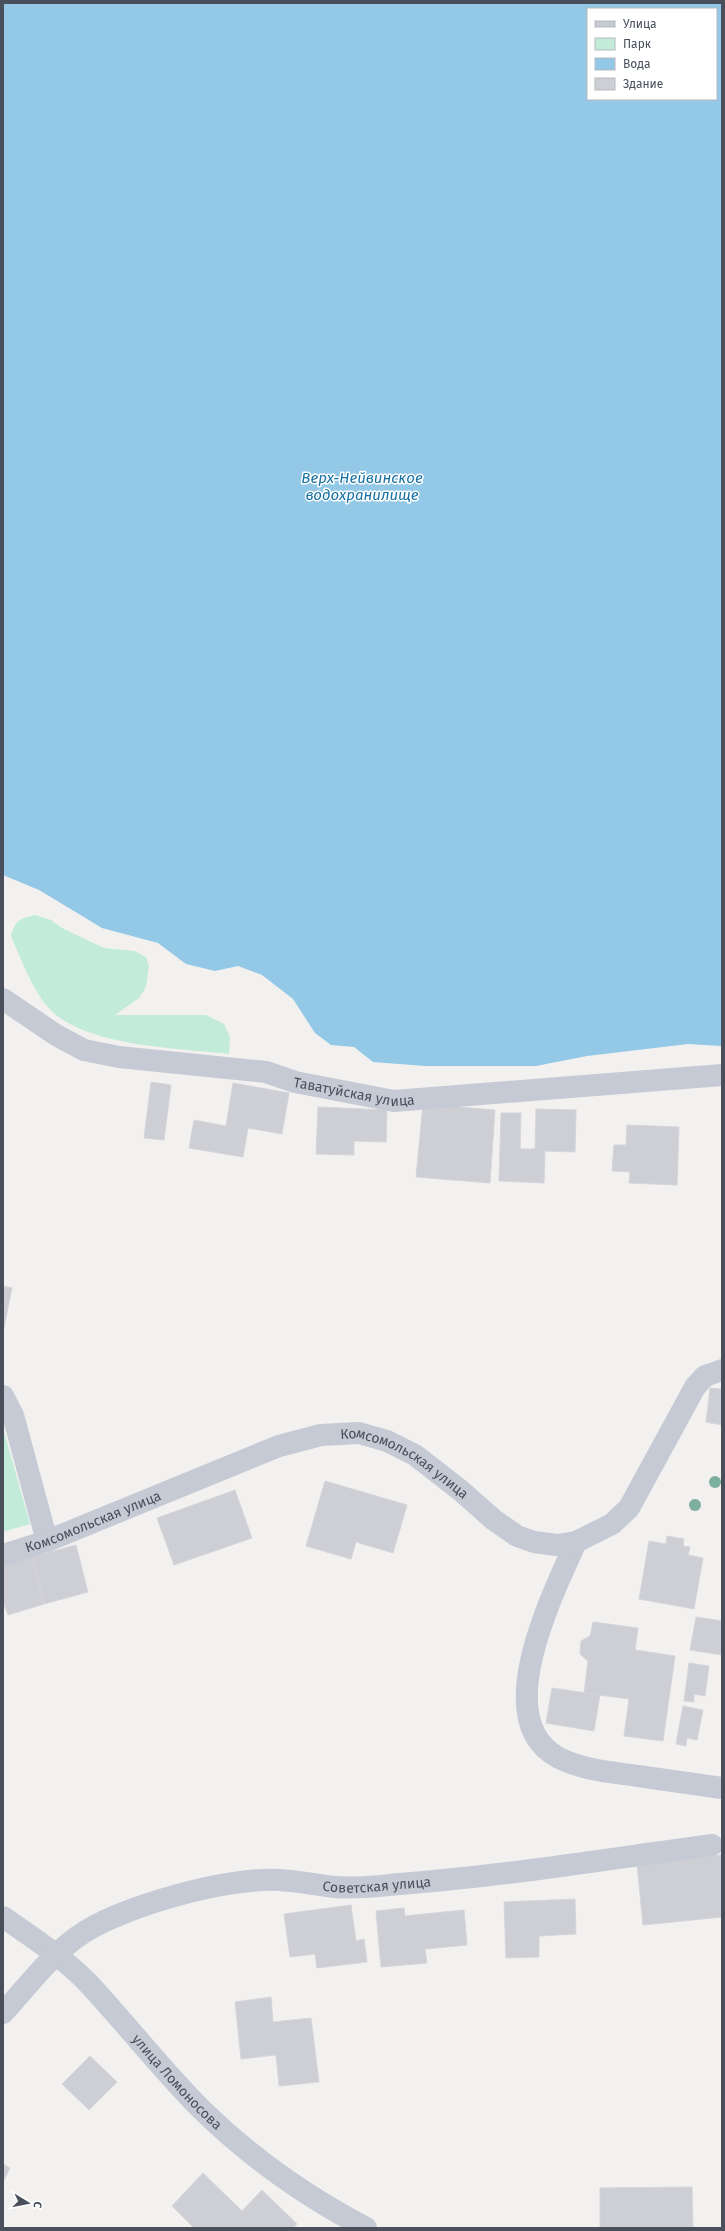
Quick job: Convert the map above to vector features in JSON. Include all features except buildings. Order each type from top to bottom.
[{"type":"street","name":"Таватуйская улица","points":[[3,999],[56,1035],[84,1050],[119,1056],[266,1072],[295,1082],[394,1101],[722,1075]]},
{"type":"street","name":"Комсомольская улица","points":[[3,1555],[47,1541],[279,1446],[321,1434],[359,1433],[387,1441],[415,1455],[448,1480],[494,1520],[517,1536],[534,1542],[557,1545],[576,1542],[612,1524],[629,1508],[691,1394],[705,1376],[722,1370]]},
{"type":"street","points":[[3,1396],[13,1415],[47,1541]]},
{"type":"street","points":[[576,1542],[555,1590],[531,1662],[526,1690],[527,1709],[530,1726],[537,1740],[546,1750],[559,1758],[594,1770],[722,1788]]},
{"type":"street","name":"Советская улица","points":[[3,2013],[56,1954],[77,1936],[105,1920],[154,1903],[214,1886],[248,1881],[278,1880],[337,1887],[456,1880],[712,1845]]},
{"type":"street","name":"улица Ломоносова","points":[[3,1917],[56,1954],[88,1984],[202,2110],[243,2147],[304,2192],[366,2228]]},
{"type":"green space","points":[[35,915],[51,920],[62,928],[104,948],[135,951],[146,957],[149,966],[146,987],[139,998],[115,1015],[206,1015],[224,1024],[230,1037],[229,1054],[158,1047],[106,1038],[83,1030],[63,1020],[47,1006],[37,991],[27,973],[11,936],[14,927],[19,921],[25,917]]},
{"type":"green space","points":[[3,1428],[30,1524],[3,1532]]},
{"type":"water","name":"Верх-Нейвинское водохранилище","points":[[3,3],[722,3],[722,1046],[688,1044],[587,1056],[536,1066],[425,1066],[373,1062],[354,1047],[331,1045],[315,1033],[293,999],[262,975],[238,966],[215,971],[186,964],[158,943],[102,928],[39,890],[3,875]]}]
